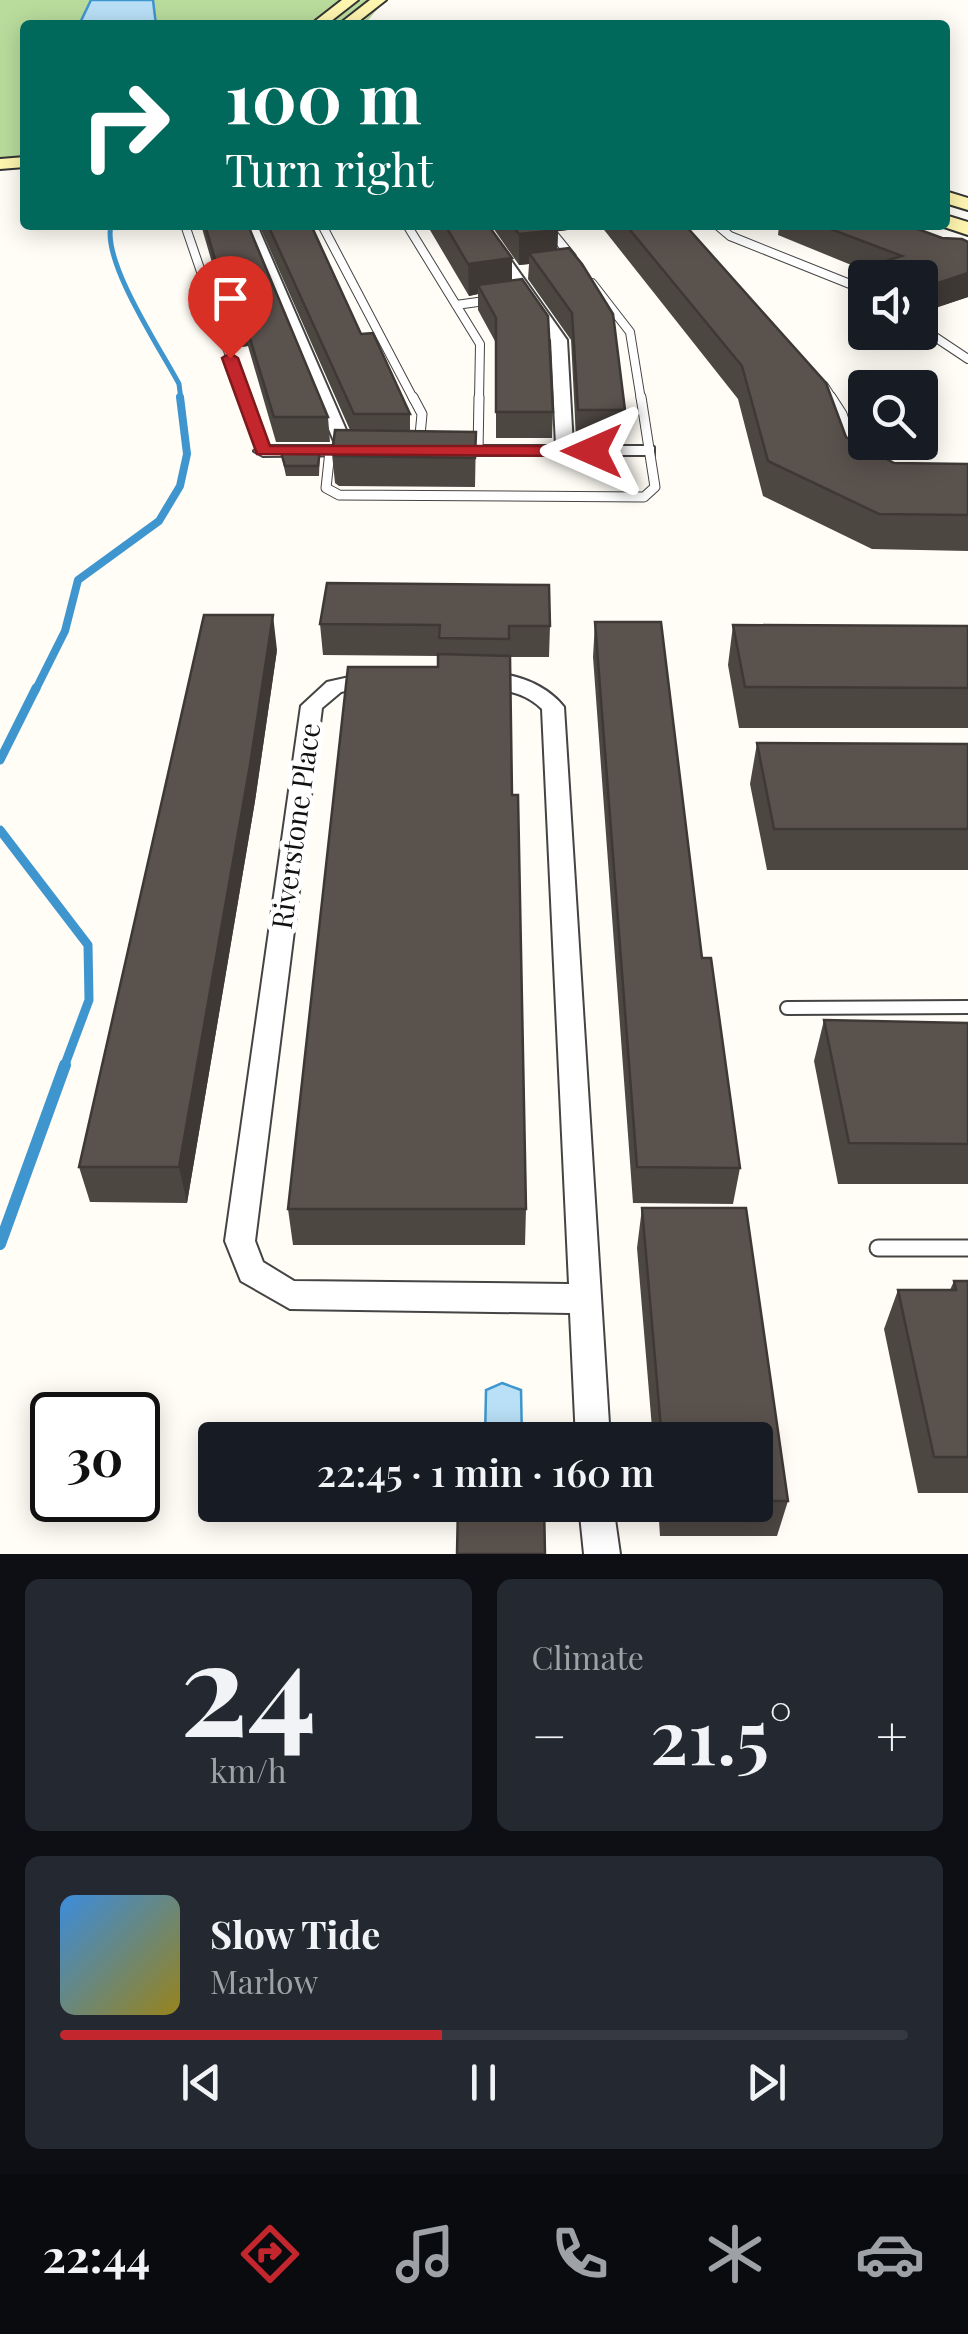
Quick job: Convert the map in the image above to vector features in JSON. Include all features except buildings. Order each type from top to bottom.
[{"type":"street","points":[[324,20],[351,0]]},
{"type":"street","points":[[352,20],[380,0]]},
{"type":"street","points":[[252,230],[338,451]]},
{"type":"street","points":[[483,230],[559,340],[564,451]]},
{"type":"street","points":[[263,451],[648,451]]},
{"type":"street","name":"Riverstone Place","points":[[398,679],[360,678],[334,687],[312,706],[240,1241],[252,1271],[290,1295],[585,1298]]},
{"type":"street","points":[[453,680],[508,681],[537,690],[553,707],[592,1422]]},
{"type":"street","points":[[598,1522],[602,1554]]},
{"type":"lane","points":[[187,230],[263,451]]},
{"type":"lane","points":[[325,230],[422,414],[401,451]]},
{"type":"lane","points":[[410,230],[480,344],[478,451]]},
{"type":"lane","points":[[550,230],[578,265],[562,267]]},
{"type":"lane","points":[[723,230],[848,283]]},
{"type":"lane","points":[[513,273],[529,271]]},
{"type":"lane","points":[[338,451],[326,488],[339,496],[644,498],[655,488],[630,332],[588,278]]},
{"type":"lane","points":[[456,306],[528,295]]},
{"type":"lane","points":[[938,339],[968,360]]},
{"type":"lane","points":[[820,381],[842,414],[848,432]]},
{"type":"lane","points":[[787,1008],[968,1007]]},
{"type":"lane","points":[[878,1248],[968,1248]]},
{"type":"green space","points":[[0,0],[385,0],[368,20],[20,20],[20,156],[0,158]]},
{"type":"water","points":[[91,0],[153,0],[155,20],[81,20]]},
{"type":"water","points":[[502,1383],[521,1390],[522,1422],[485,1422],[486,1390]]},
{"type":"waterway","points":[[111,230],[115,260],[124,282],[179,384],[181,400]]},
{"type":"waterway","points":[[35,691],[65,631],[78,580],[159,521],[180,486],[187,454],[180,397]]},
{"type":"waterway","points":[[0,760],[36,688]]},
{"type":"waterway","points":[[0,830],[88,945],[89,1000],[64,1067]]},
{"type":"waterway","points":[[0,1244],[65,1065]]},
{"type":"route","points":[[230,358],[263,451],[592,451]]}]
